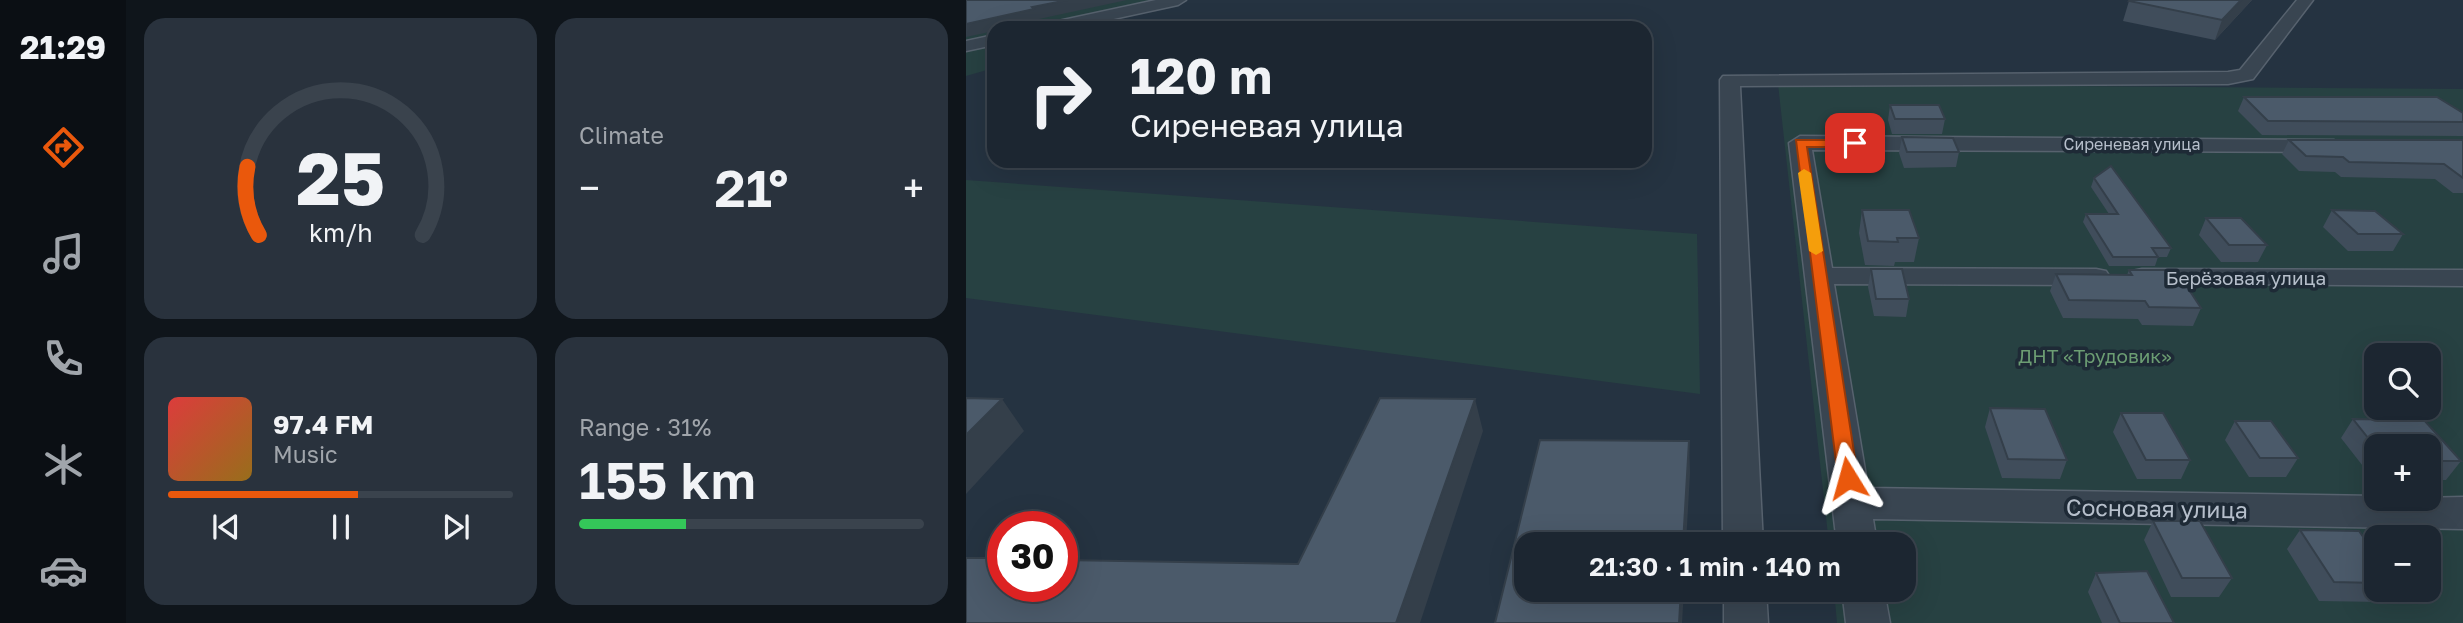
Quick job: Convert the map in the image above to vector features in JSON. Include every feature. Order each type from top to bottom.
[{"type":"street","points":[[1081,21],[1178,0]]},
{"type":"street","points":[[1744,532],[1730,80],[2214,78],[2246,75],[2305,0]]},
{"type":"street","points":[[966,46],[987,42]]},
{"type":"street","name":"Сиреневая улица","points":[[1820,276],[1800,143],[2353,145]]},
{"type":"street","points":[[1820,276],[1855,532]]},
{"type":"street","name":"Берёзовая улица","points":[[1820,276],[2463,278]]},
{"type":"street","name":"Сосновая улица","points":[[1851,503],[2463,513]]},
{"type":"street","points":[[1745,602],[1746,623]]},
{"type":"street","points":[[1865,602],[1868,623]]},
{"type":"green space","points":[[966,0],[1188,0],[1096,21],[987,21],[987,70],[966,76]]},
{"type":"green space","name":"ДНТ «Трудовик»","points":[[1778,84],[2463,89],[2463,623],[1837,623],[1835,602],[1916,602],[1916,532],[1828,532]]},
{"type":"green space","points":[[966,180],[1697,234],[1700,394],[966,298]]},
{"type":"building","points":[[966,0],[1068,0],[966,24]]},
{"type":"building","points":[[2130,0],[2241,0],[2222,20]]},
{"type":"building","points":[[2244,97],[2437,97],[2463,113],[2463,122],[2268,121]]},
{"type":"building","points":[[1890,105],[1939,105],[1945,119],[1895,119]]},
{"type":"building","points":[[1902,137],[1953,138],[1959,152],[1907,152]]},
{"type":"building","points":[[2289,140],[2463,140],[2463,178],[2444,164],[2349,162],[2343,157],[2306,156]]},
{"type":"building","points":[[2111,166],[2171,248],[2152,248],[2158,257],[2113,257],[2086,214],[2118,214],[2094,178]]},
{"type":"building","points":[[1862,210],[1909,210],[1919,238],[1897,238],[1898,242],[1868,241]]},
{"type":"building","points":[[2332,210],[2375,211],[2403,234],[2358,234]]},
{"type":"building","points":[[2206,218],[2241,218],[2267,245],[2229,245]]},
{"type":"building","points":[[1871,269],[1902,269],[1909,299],[1876,299]]},
{"type":"building","points":[[2129,270],[2176,270],[2201,308],[2149,307],[2145,301],[2069,300],[2056,274],[2132,275]]},
{"type":"building","points":[[966,398],[1002,399],[966,435]]},
{"type":"building","points":[[1380,398],[1475,399],[1396,623],[966,623],[966,558],[987,558],[987,602],[1078,602],[1078,560],[1298,564]]},
{"type":"building","points":[[1990,408],[2045,409],[2067,460],[2008,459]]},
{"type":"building","points":[[2121,413],[2163,413],[2190,460],[2146,460]]},
{"type":"building","points":[[2353,419],[2424,420],[2437,434],[2365,434]]},
{"type":"building","points":[[2235,421],[2271,421],[2298,458],[2260,458]]},
{"type":"building","points":[[2441,439],[2461,461],[2441,461]]},
{"type":"building","points":[[1540,440],[1689,441],[1684,532],[1517,532]]},
{"type":"building","points":[[2153,521],[2200,521],[2232,578],[2182,578]]},
{"type":"building","points":[[2300,530],[2359,531],[2364,538],[2364,583],[2334,582]]},
{"type":"building","points":[[1514,546],[1514,602],[1680,602],[1679,623],[1495,623]]},
{"type":"building","points":[[2147,571],[2174,623],[2120,623],[2096,573]]},
{"type":"slow traffic","points":[[1804,173],[1816,251]]},
{"type":"route","points":[[1848,478],[1800,143],[1855,143]]}]
